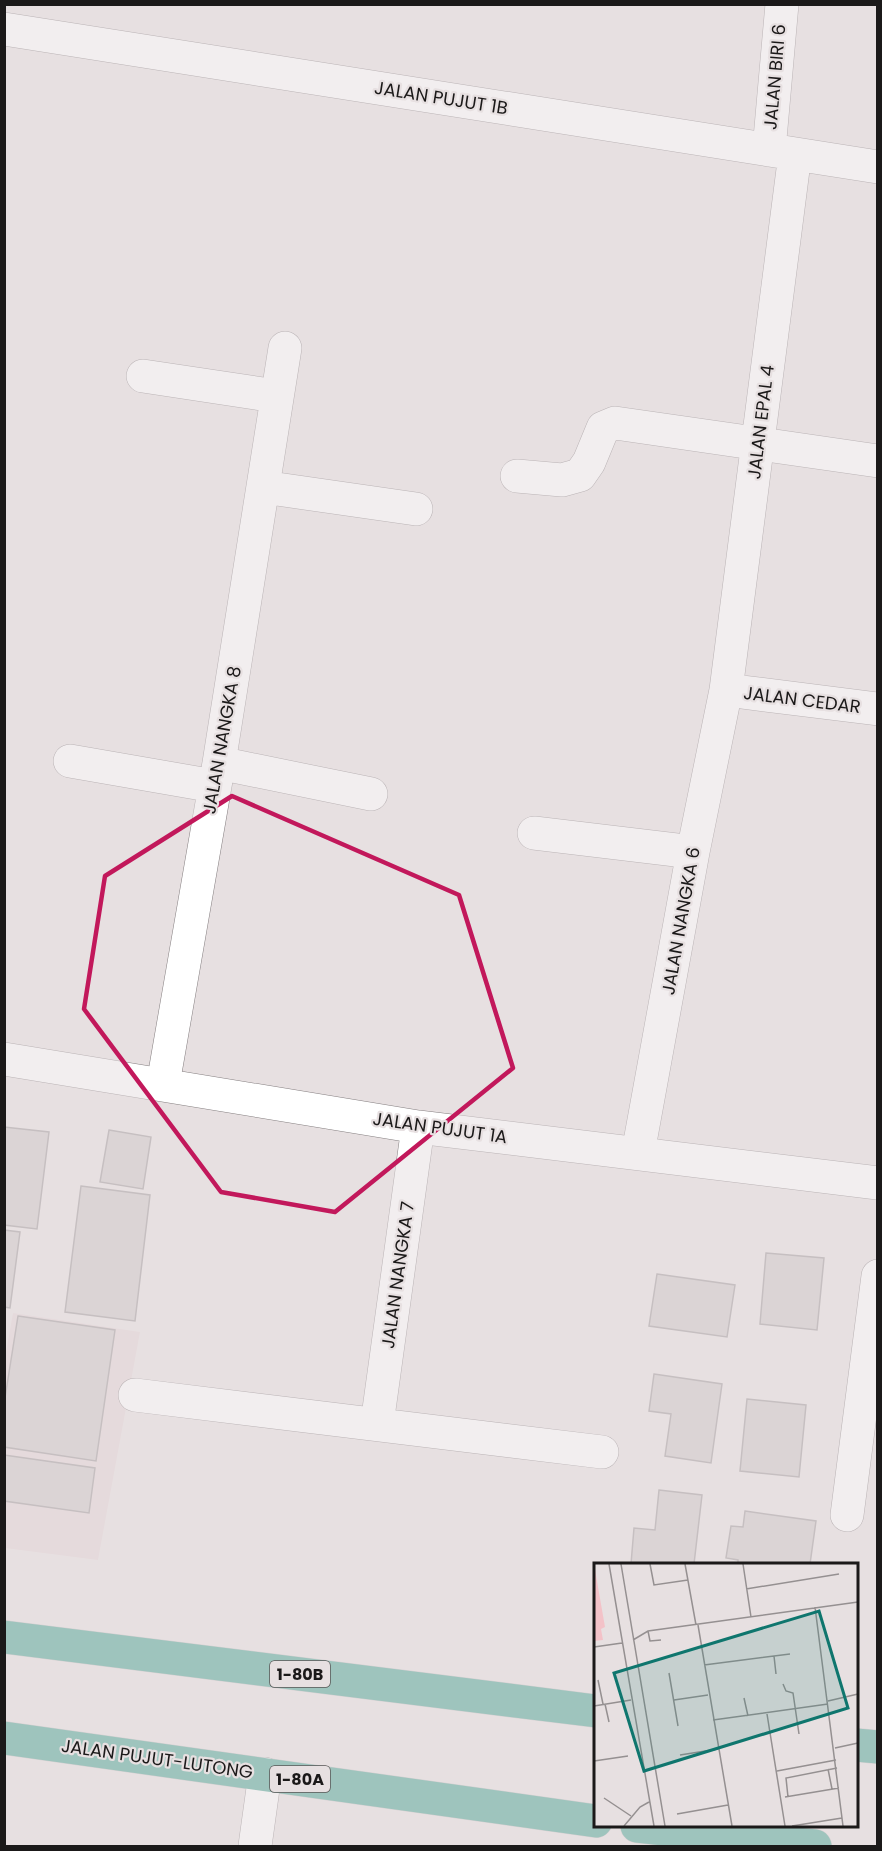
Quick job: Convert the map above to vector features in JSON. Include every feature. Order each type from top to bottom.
[{"type":"highway","name":"1-80B","points":[[4,1636],[594,1711]]},
{"type":"highway","name":"JALAN PUJUT-LUTONG","points":[[4,1738],[594,1821]]},
{"type":"highway","points":[[858,1745],[878,1747]]},
{"type":"highway","points":[[646,1827],[815,1846]]},
{"type":"street","name":"JALAN BIRI 6","points":[[782,4],[782,152]]},
{"type":"street","name":"JALAN PUJUT 1B","points":[[4,30],[878,167]]},
{"type":"street","name":"JALAN EPAL 4","points":[[726,690],[759,444],[782,152]]},
{"type":"street","name":"JALAN NANGKA 8","points":[[163,1084],[217,774],[285,348]]},
{"type":"street","points":[[143,376],[276,396]]},
{"type":"street","points":[[517,476],[562,480],[580,475],[589,462],[603,428],[615,423],[878,461]]},
{"type":"street","points":[[263,487],[416,508]]},
{"type":"street","name":"JALAN CEDAR","points":[[726,690],[878,709]]},
{"type":"street","name":"JALAN NANGKA 6","points":[[638,1153],[693,852],[726,690]]},
{"type":"street","points":[[70,761],[217,774],[371,794]]},
{"type":"street","points":[[534,833],[693,852]]},
{"type":"street","name":"JALAN PUJUT 1A","points":[[4,1059],[418,1126],[878,1183]]},
{"type":"street","name":"JALAN NANGKA 7","points":[[377,1424],[418,1126]]},
{"type":"street","points":[[847,1515],[878,1276]]},
{"type":"street","points":[[135,1395],[602,1452]]},
{"type":"street","points":[[255,1846],[265,1774]]},
{"type":"highlighted area","points":[[232,796],[459,895],[513,1068],[335,1212],[221,1192],[84,1009],[105,876]]},
{"type":"shaded area","points":[[13,1313],[140,1332],[98,1560],[5,1548],[4,1363]]},
{"type":"building","points":[[4,1127],[49,1132],[37,1229],[4,1225]]},
{"type":"building","points":[[109,1130],[151,1137],[143,1189],[100,1182]]},
{"type":"building","points":[[81,1186],[150,1195],[135,1321],[65,1312]]},
{"type":"building","points":[[4,1230],[20,1232],[10,1308],[4,1307]]},
{"type":"building","points":[[766,1253],[824,1258],[817,1330],[760,1324]]},
{"type":"building","points":[[657,1274],[735,1285],[727,1337],[649,1326]]},
{"type":"building","points":[[18,1316],[115,1330],[96,1461],[4,1447],[4,1404]]},
{"type":"building","points":[[654,1374],[722,1384],[711,1463],[665,1456],[671,1414],[649,1411]]},
{"type":"building","points":[[747,1399],[806,1405],[799,1477],[740,1471]]},
{"type":"building","points":[[4,1455],[95,1468],[89,1513],[4,1501]]},
{"type":"building","points":[[659,1490],[702,1495],[694,1563],[631,1563],[634,1528],[655,1530]]},
{"type":"building","points":[[745,1511],[816,1521],[810,1563],[738,1563],[738,1560],[726,1558],[731,1526],[743,1527]]}]
